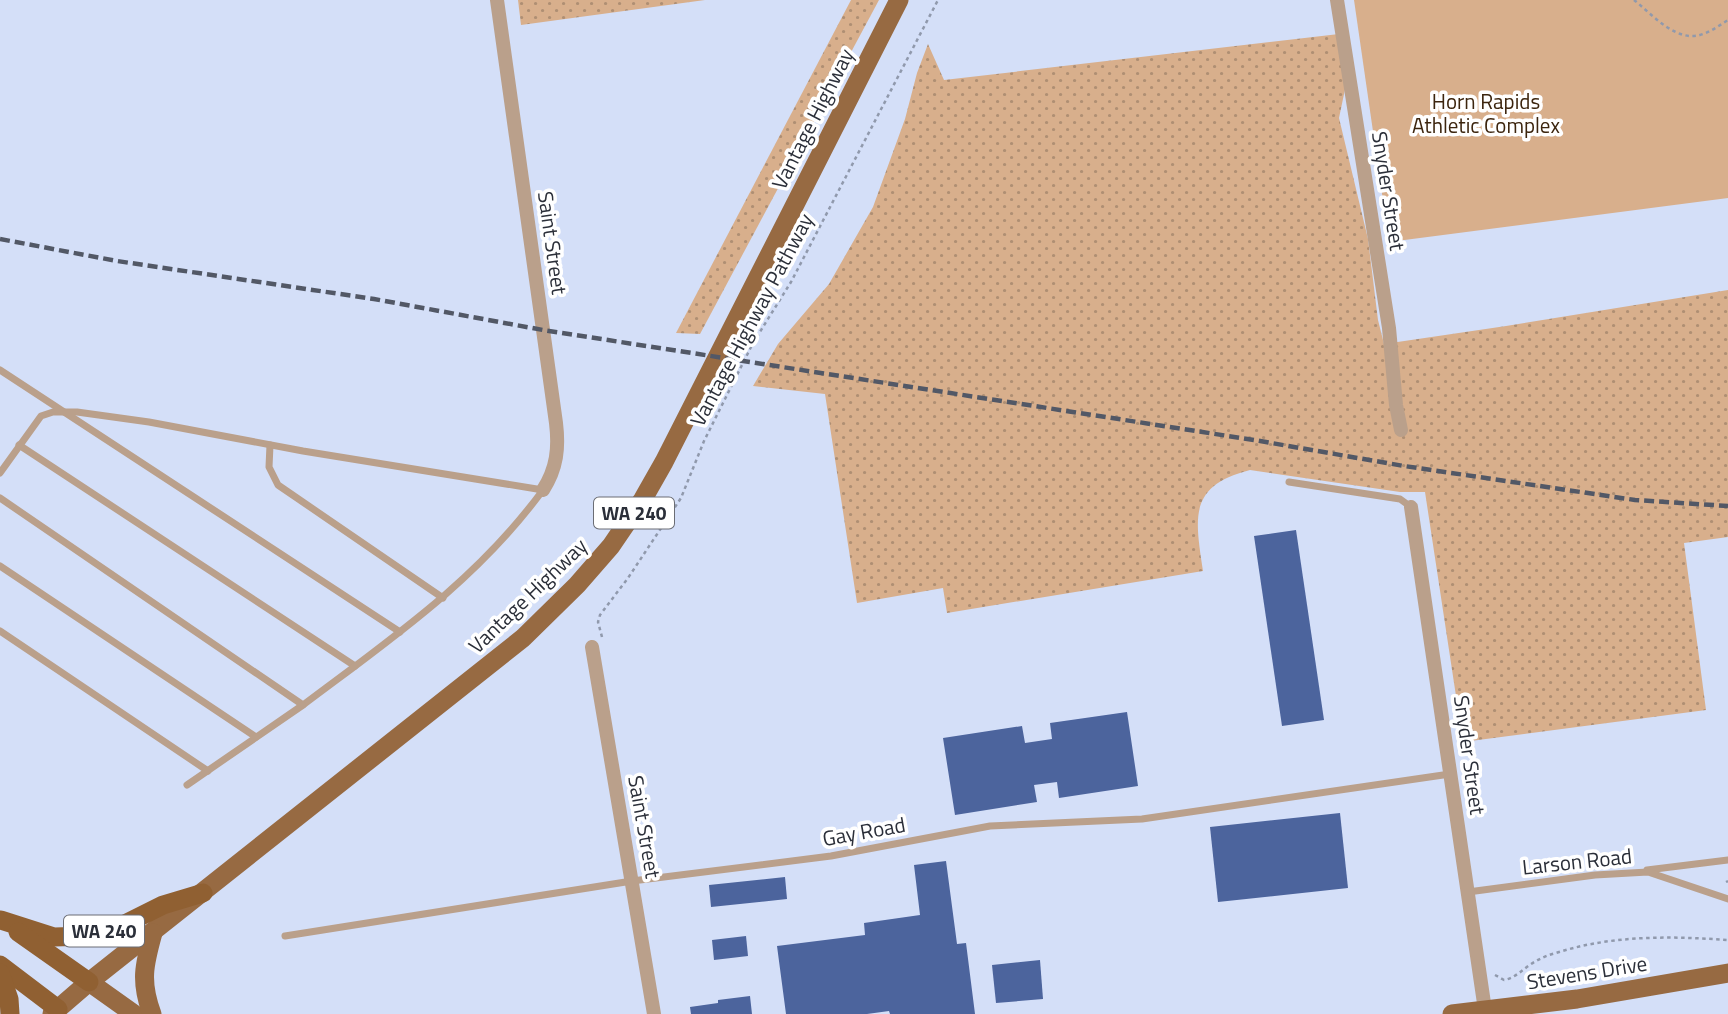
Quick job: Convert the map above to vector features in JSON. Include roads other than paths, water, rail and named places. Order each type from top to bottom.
[{"type":"highway","name":"WA 240","points":[[0,920],[54,937],[88,936],[119,927],[163,905],[203,893]]},
{"type":"highway","points":[[0,920],[89,982]]},
{"type":"highway","name":"WA 240","points":[[0,965],[59,1012]]},
{"type":"highway","points":[[0,973],[9,999],[10,1014]]},
{"type":"main road","name":"Vantage Highway","points":[[89,982],[502,657],[577,585],[611,546],[664,462],[899,0]]},
{"type":"main road","points":[[152,1014],[144,989],[144,967],[153,933]]},
{"type":"main road","name":"Stevens Drive","points":[[1452,1014],[1577,999],[1728,973]]},
{"type":"main road","points":[[89,982],[134,1014]]},
{"type":"main road","name":"WA 240","points":[[59,1012],[89,982]]},
{"type":"street","name":"Saint Street","points":[[497,0],[556,423],[556,463],[543,489]]},
{"type":"street","name":"Snyder Street","points":[[1337,0],[1389,328],[1401,430]]},
{"type":"street","name":"Snyder Street","points":[[1411,507],[1485,1010]]},
{"type":"street","name":"Saint Street","points":[[592,647],[654,1014]]},
{"type":"lane","points":[[0,370],[400,632]]},
{"type":"lane","points":[[0,473],[41,416],[65,412],[149,422],[270,445],[543,489],[499,544],[443,598],[303,705],[187,785]]},
{"type":"lane","points":[[19,445],[355,666]]},
{"type":"lane","points":[[270,445],[269,467],[278,485],[443,598]]},
{"type":"lane","points":[[1289,482],[1400,499],[1411,507]]},
{"type":"lane","points":[[0,499],[303,705]]},
{"type":"lane","points":[[0,566],[256,737]]},
{"type":"lane","points":[[0,631],[208,771]]},
{"type":"lane","name":"Gay Road","points":[[285,936],[632,881],[862,851],[990,825],[1142,819],[1450,774]]},
{"type":"lane","points":[[1626,872],[1728,860]]},
{"type":"lane","name":"Larson Road","points":[[1468,892],[1626,872],[1648,872],[1728,900]]},
{"type":"railway","points":[[0,239],[117,261],[374,299],[543,330],[1254,440],[1404,466],[1635,500],[1728,506]]},
{"type":"park label","name":"Horn Rapids Athletic Complex","points":[[1486,114]]}]
